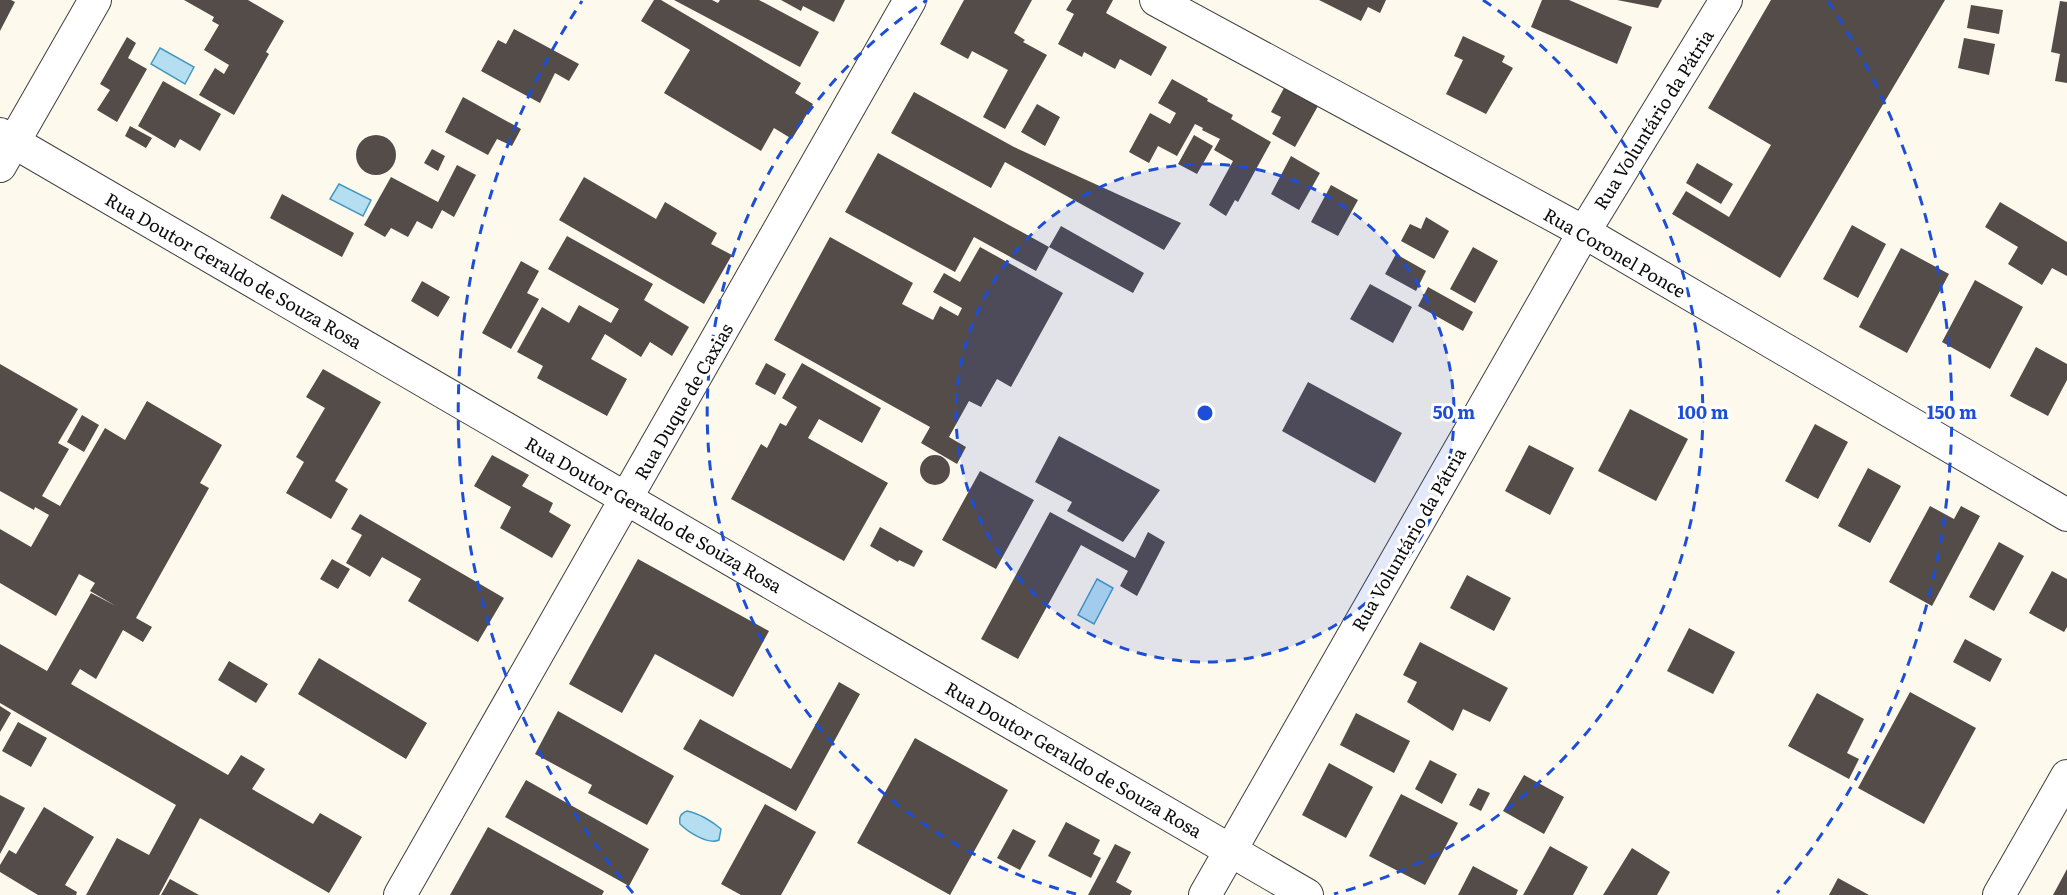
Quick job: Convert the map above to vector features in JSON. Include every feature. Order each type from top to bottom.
[{"type":"street","points":[[5,147],[95,0]]},
{"type":"street","name":"Rua Duque de Caxias","points":[[400,895],[910,0]]},
{"type":"street","name":"Rua Coronel Ponce","points":[[1156,0],[1584,232],[2067,515]]},
{"type":"street","name":"Rua Voluntário da Pátria","points":[[1205,895],[1584,232],[1726,0]]},
{"type":"street","name":"Rua Doutor Geraldo de Souza Rosa","points":[[5,147],[628,498],[1307,895]]},
{"type":"street","points":[[1999,895],[2067,776]]},
{"type":"water","points":[[160,48],[194,67],[185,84],[151,64]]},
{"type":"water","points":[[339,184],[371,200],[363,216],[330,199]]},
{"type":"water","points":[[1097,579],[1113,588],[1094,624],[1078,615]]},
{"type":"water","points":[[687,811],[705,818],[721,829],[719,840],[704,839],[680,824],[680,816]]},
{"type":"building","points":[[0,0],[15,2],[0,31]]},
{"type":"building","points":[[184,0],[248,0],[284,21],[266,52],[269,54],[234,115],[199,95],[215,68],[224,74],[229,65],[204,50],[219,25],[212,21],[214,17]]},
{"type":"building","points":[[654,0],[661,0],[801,83],[795,93],[813,104],[792,139],[774,128],[761,151],[664,93],[690,50],[641,21]]},
{"type":"building","points":[[674,0],[712,0],[718,3],[720,0],[759,0],[819,32],[800,67]]},
{"type":"building","points":[[781,0],[845,0],[834,22],[803,6],[801,11]]},
{"type":"building","points":[[964,0],[1032,0],[1014,33],[1025,40],[1023,42],[1047,55],[1005,129],[983,117],[1008,70],[972,51],[968,59],[940,44]]},
{"type":"building","points":[[1072,0],[1113,0],[1106,13],[1167,47],[1151,76],[1120,59],[1115,69],[1084,52],[1082,57],[1058,44],[1074,14],[1066,10]]},
{"type":"building","points":[[1319,0],[1386,0],[1380,13],[1368,7],[1361,21]]},
{"type":"building","points":[[1542,0],[1569,0],[1632,27],[1617,64],[1531,27]]},
{"type":"building","points":[[1617,0],[1662,0],[1658,8]]},
{"type":"building","points":[[1771,0],[1945,0],[1780,278],[1672,214],[1686,191],[1729,217],[1771,145],[1708,108]]},
{"type":"building","points":[[2060,1],[2067,2],[2067,83],[2055,81],[2060,54],[2051,52]]},
{"type":"building","points":[[1971,5],[2003,10],[1999,34],[1967,28]]},
{"type":"building","points":[[514,29],[579,64],[569,81],[555,73],[540,103],[481,71],[498,40],[506,44]]},
{"type":"building","points":[[1463,36],[1505,56],[1502,62],[1513,68],[1486,114],[1446,94],[1463,60],[1454,56]]},
{"type":"building","points":[[127,37],[136,43],[128,58],[147,69],[117,122],[97,110],[110,90],[100,84]]},
{"type":"building","points":[[1964,38],[1995,44],[1989,75],[1958,68]]},
{"type":"building","points":[[1172,79],[1208,99],[1207,101],[1233,115],[1231,119],[1271,142],[1238,202],[1235,200],[1226,216],[1209,205],[1233,161],[1214,150],[1220,139],[1195,124],[1177,156],[1158,146],[1149,163],[1129,152],[1150,113],[1170,124],[1176,113],[1158,103]]},
{"type":"building","points":[[163,81],[221,114],[200,151],[180,139],[175,148],[138,126]]},
{"type":"building","points":[[1284,88],[1318,106],[1295,147],[1272,134],[1281,117],[1271,112]]},
{"type":"building","points":[[914,92],[1014,147],[1181,223],[1164,250],[1005,162],[991,188],[891,133]]},
{"type":"building","points":[[463,97],[521,129],[512,146],[497,139],[488,155],[445,132]]},
{"type":"building","points":[[1037,104],[1060,117],[1045,146],[1021,132]]},
{"type":"building","points":[[130,126],[152,138],[146,148],[125,136]]},
{"type":"building","points":[[376,135],[390,141],[396,155],[390,169],[376,175],[362,169],[356,155],[362,141]]},
{"type":"building","points":[[1194,135],[1213,146],[1197,174],[1178,164]]},
{"type":"building","points":[[432,149],[445,156],[438,171],[424,163]]},
{"type":"building","points":[[878,153],[1049,247],[1036,271],[974,237],[955,272],[845,212]]},
{"type":"building","points":[[1291,156],[1320,173],[1299,210],[1271,194]]},
{"type":"building","points":[[1697,163],[1733,184],[1721,204],[1686,183]]},
{"type":"building","points":[[457,165],[476,175],[454,217],[442,210],[432,229],[417,221],[408,237],[391,228],[385,237],[364,225],[391,177],[438,202]]},
{"type":"building","points":[[584,177],[656,219],[665,202],[717,233],[711,244],[732,255],[704,304],[559,220]]},
{"type":"building","points":[[1331,185],[1358,200],[1338,236],[1311,222]]},
{"type":"building","points":[[282,194],[354,233],[342,257],[270,218]]},
{"type":"building","points":[[2000,202],[2067,242],[2067,276],[2052,268],[2042,285],[2008,264],[2018,247],[1985,227]]},
{"type":"building","points":[[1426,217],[1449,231],[1434,259],[1401,241],[1410,224],[1421,229]]},
{"type":"building","points":[[1852,225],[1886,244],[1858,298],[1823,279]]},
{"type":"building","points":[[1061,226],[1144,273],[1133,293],[1049,247]]},
{"type":"building","points":[[567,236],[653,284],[644,300],[689,327],[672,356],[650,342],[641,357],[605,334],[591,359],[627,379],[607,416],[537,378],[543,366],[517,352],[542,307],[569,323],[579,305],[611,323],[619,309],[548,269]]},
{"type":"building","points":[[830,237],[913,283],[902,304],[933,320],[940,306],[958,316],[962,308],[933,292],[944,273],[960,282],[980,247],[1063,293],[1011,387],[997,379],[981,407],[969,401],[949,437],[966,447],[957,464],[921,443],[930,427],[774,340]]},
{"type":"building","points":[[1473,247],[1498,261],[1475,303],[1450,289]]},
{"type":"building","points":[[1901,248],[1949,274],[1907,353],[1859,327]]},
{"type":"building","points":[[1396,254],[1426,271],[1416,291],[1385,274]]},
{"type":"building","points":[[521,261],[539,271],[527,293],[539,299],[511,349],[482,333]]},
{"type":"building","points":[[1975,280],[2023,307],[1990,369],[1942,342]]},
{"type":"building","points":[[422,281],[450,297],[438,317],[411,301]]},
{"type":"building","points":[[1370,284],[1412,307],[1393,343],[1350,319]]},
{"type":"building","points":[[1428,287],[1473,312],[1463,331],[1418,306]]},
{"type":"building","points":[[2036,347],[2067,364],[2067,380],[2048,416],[2010,396]]},
{"type":"building","points":[[766,363],[786,374],[775,395],[755,384]]},
{"type":"building","points":[[802,363],[881,408],[862,443],[819,419],[808,438],[888,483],[844,561],[731,499],[761,444],[767,448],[780,423],[786,426],[797,407],[782,398]]},
{"type":"building","points":[[0,364],[78,409],[58,443],[69,449],[42,496],[60,506],[105,428],[125,440],[147,401],[222,445],[200,483],[209,488],[136,618],[152,627],[143,642],[123,630],[96,679],[80,669],[71,684],[228,775],[241,755],[265,769],[252,789],[313,824],[320,813],[362,837],[329,893],[200,818],[159,895],[86,895],[117,838],[149,855],[176,805],[0,703],[0,644],[47,671],[91,593],[116,606],[90,591],[95,583],[79,574],[56,616],[0,583],[0,529],[31,547],[49,515],[35,507],[34,510],[0,491]]},
{"type":"building","points":[[323,369],[381,402],[335,481],[348,489],[331,519],[286,493],[304,462],[296,457],[325,408],[306,397]]},
{"type":"building","points":[[1308,382],[1402,433],[1375,483],[1282,431]]},
{"type":"building","points":[[1630,409],[1688,439],[1656,501],[1598,471]]},
{"type":"building","points":[[82,415],[99,425],[84,452],[67,442]]},
{"type":"building","points":[[1815,424],[1848,442],[1818,499],[1785,481]]},
{"type":"building","points":[[1059,436],[1160,490],[1123,542],[1067,511],[1072,502],[1035,482]]},
{"type":"building","points":[[1529,445],[1574,468],[1550,515],[1505,491]]},
{"type":"building","points":[[492,455],[529,475],[522,486],[553,503],[549,512],[571,525],[552,558],[500,528],[511,507],[474,486]]},
{"type":"building","points":[[935,455],[941,456],[949,464],[949,476],[941,484],[935,485],[929,484],[921,476],[920,470],[921,464],[929,456]]},
{"type":"building","points":[[1868,468],[1901,486],[1870,543],[1838,526]]},
{"type":"building","points":[[980,471],[1034,500],[996,569],[942,540]]},
{"type":"building","points":[[1930,506],[1954,519],[1961,506],[1980,516],[1932,606],[1889,582]]},
{"type":"building","points":[[1050,512],[1135,558],[1148,532],[1165,542],[1137,596],[1120,586],[1128,571],[1081,545],[1018,659],[981,639]]},
{"type":"building","points":[[360,514],[504,598],[478,642],[408,601],[421,579],[382,557],[370,577],[346,563],[362,535],[351,529]]},
{"type":"building","points":[[880,527],[923,551],[914,567],[899,560],[898,562],[870,546]]},
{"type":"building","points":[[1999,542],[2024,556],[1994,611],[1969,597]]},
{"type":"building","points":[[332,559],[350,569],[338,589],[320,579]]},
{"type":"building","points":[[638,559],[769,631],[733,697],[655,654],[622,713],[569,684]]},
{"type":"building","points":[[2052,571],[2067,579],[2067,627],[2064,632],[2029,613]]},
{"type":"building","points":[[1467,575],[1511,598],[1494,631],[1450,608]]},
{"type":"building","points":[[1689,628],[1735,652],[1713,694],[1667,671]]},
{"type":"building","points":[[1965,639],[2002,659],[1990,682],[1953,662]]},
{"type":"building","points":[[1420,642],[1508,688],[1490,722],[1463,709],[1453,731],[1407,702],[1417,682],[1403,675]]},
{"type":"building","points":[[319,658],[427,723],[406,759],[298,694]]},
{"type":"building","points":[[229,661],[268,684],[256,703],[218,680]]},
{"type":"building","points":[[839,682],[860,694],[796,811],[683,749],[700,719],[791,769]]},
{"type":"building","points":[[1910,692],[1976,728],[1924,824],[1858,788]]},
{"type":"building","points":[[1817,693],[1864,719],[1847,753],[1859,759],[1849,779],[1788,746]]},
{"type":"building","points":[[0,706],[11,713],[0,732]]},
{"type":"building","points":[[558,711],[674,776],[647,825],[588,793],[592,785],[535,754]]},
{"type":"building","points":[[1356,713],[1410,741],[1394,773],[1340,745]]},
{"type":"building","points":[[18,722],[47,738],[31,767],[2,751]]},
{"type":"building","points":[[915,738],[1008,790],[950,895],[857,843]]},
{"type":"building","points":[[1430,760],[1457,774],[1442,804],[1415,789]]},
{"type":"building","points":[[1329,763],[1373,787],[1346,838],[1302,815]]},
{"type":"building","points":[[1524,775],[1564,797],[1544,834],[1503,811]]},
{"type":"building","points":[[526,780],[649,849],[629,886],[505,817]]},
{"type":"building","points":[[1478,788],[1490,793],[1481,811],[1469,805]]},
{"type":"building","points":[[1401,794],[1458,823],[1425,885],[1369,856]]},
{"type":"building","points":[[0,795],[25,808],[0,854]]},
{"type":"building","points":[[765,804],[816,832],[781,895],[741,895],[721,884]]},
{"type":"building","points":[[44,807],[94,837],[65,885],[77,892],[76,895],[38,895],[0,872],[0,865],[9,850],[16,854]]},
{"type":"building","points":[[1066,822],[1100,840],[1093,854],[1101,858],[1091,878],[1048,856]]},
{"type":"building","points":[[488,827],[604,891],[602,895],[450,895]]},
{"type":"building","points":[[1013,829],[1036,841],[1020,870],[997,858]]},
{"type":"building","points":[[1115,844],[1131,852],[1116,882],[1132,891],[1130,895],[1088,895]]},
{"type":"building","points":[[1550,846],[1588,867],[1573,895],[1523,895]]},
{"type":"building","points":[[1632,848],[1670,872],[1657,895],[1603,895]]},
{"type":"building","points":[[1473,866],[1518,890],[1516,895],[1458,895]]},
{"type":"building","points":[[2067,869],[2067,895],[2053,895]]},
{"type":"building","points":[[1838,878],[1869,895],[1829,895]]},
{"type":"building","points":[[170,879],[199,895],[161,895]]}]
